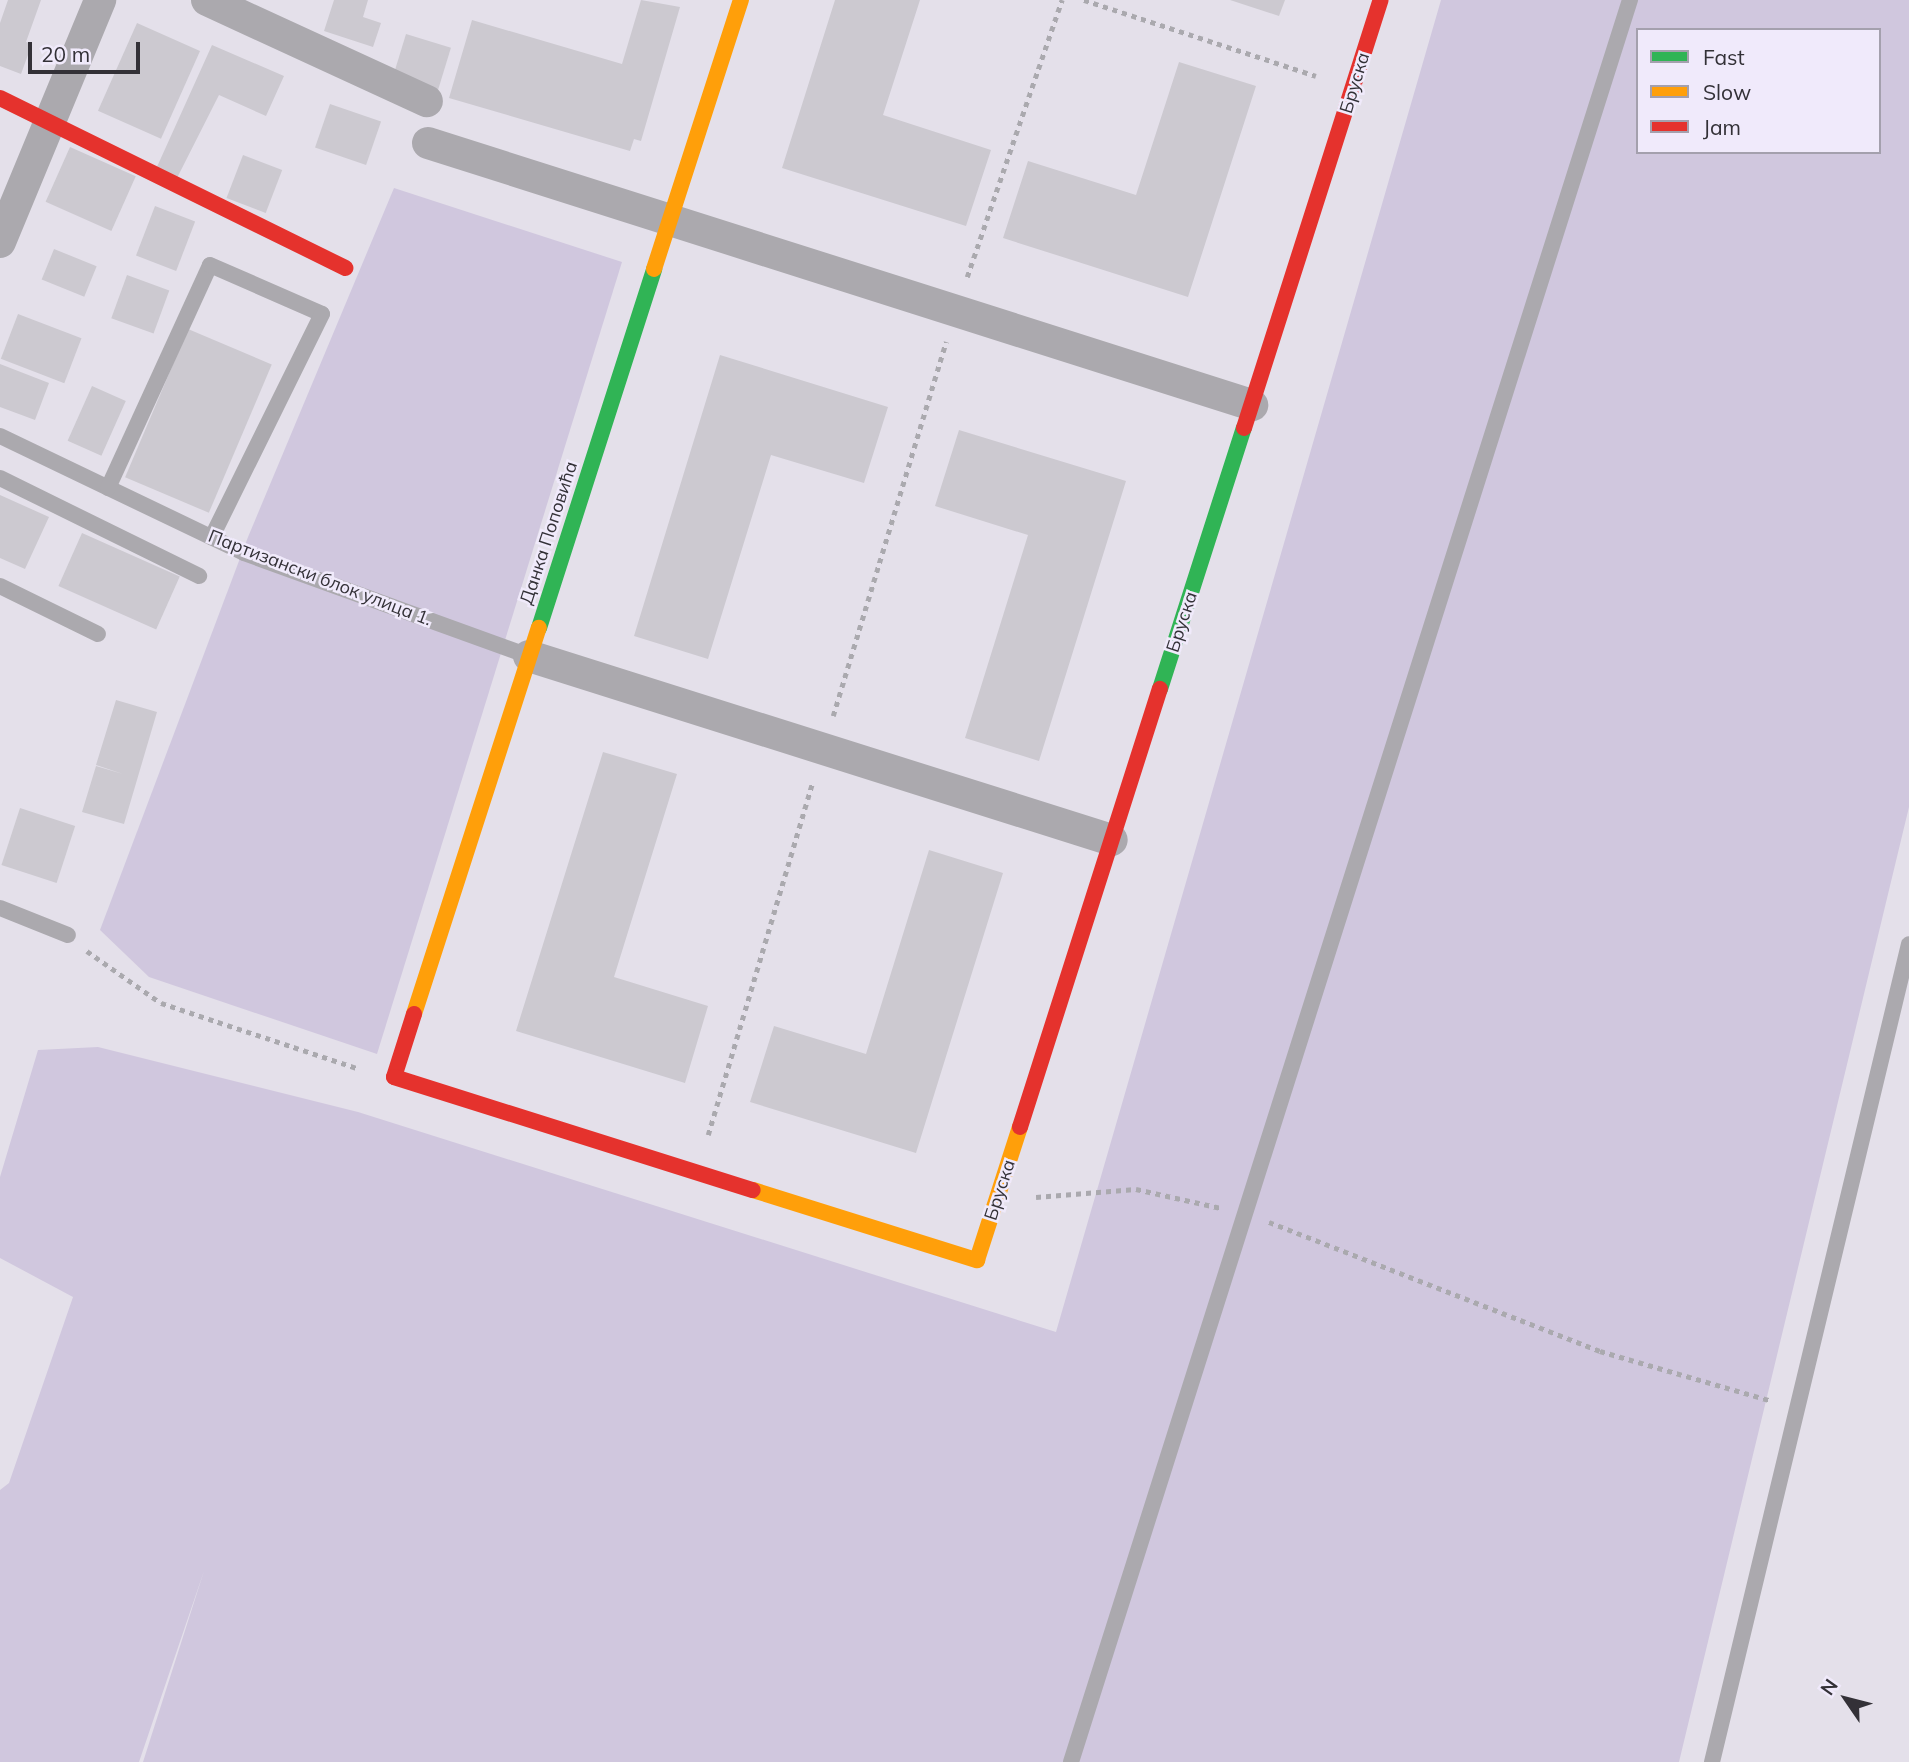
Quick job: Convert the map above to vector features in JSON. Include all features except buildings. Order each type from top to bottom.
[{"type":"street","points":[[0,242],[100,0]]},
{"type":"street","points":[[207,0],[427,101]]},
{"type":"street","name":"Данка Поповића","points":[[394,1077],[667,221],[741,0]]},
{"type":"street","name":"Бруска","points":[[697,1172],[977,1260],[1381,0]]},
{"type":"street","points":[[0,98],[345,268]]},
{"type":"street","points":[[428,143],[955,313],[1252,405]]},
{"type":"street","points":[[529,656],[1112,840]]},
{"type":"street","points":[[394,1077],[697,1172]]},
{"type":"lane","points":[[1071,1762],[1630,0]]},
{"type":"lane","points":[[107,488],[210,265],[322,314],[212,537]]},
{"type":"lane","name":"Партизански блок улица 1.","points":[[0,436],[212,537],[529,656]]},
{"type":"lane","points":[[0,478],[199,576]]},
{"type":"lane","points":[[0,586],[97,634]]},
{"type":"lane","points":[[0,908],[68,935]]},
{"type":"lane","points":[[1712,1762],[1794,1406],[1909,944]]},
{"type":"path","points":[[697,1172],[955,313],[1062,0]]},
{"type":"path","points":[[1084,0],[1354,88]]},
{"type":"path","points":[[68,935],[119,978],[161,1003],[394,1077]]},
{"type":"path","points":[[997,1200],[1136,1189],[1247,1214],[1600,1351],[1693,1381],[1794,1406]]},
{"type":"shaded area","points":[[1441,0],[1909,0],[1909,807],[1679,1762],[143,1762],[204,1571],[139,1762],[0,1762],[0,1490],[9,1483],[73,1297],[0,1258],[0,1177],[38,1050],[98,1047],[358,1112],[1056,1332]]},
{"type":"shaded area","points":[[394,188],[622,262],[377,1054],[149,977],[100,930],[248,537]]},
{"type":"traffic: fast","points":[[539,628],[654,269]]},
{"type":"traffic: fast","points":[[1160,689],[1244,428]]},
{"type":"traffic: slow","points":[[654,269],[741,0]]},
{"type":"traffic: slow","points":[[414,1014],[539,628]]},
{"type":"traffic: slow","points":[[753,1190],[977,1260],[1020,1127]]},
{"type":"traffic: jam","points":[[1244,428],[1381,0]]},
{"type":"traffic: jam","points":[[0,98],[345,268]]},
{"type":"traffic: jam","points":[[1020,1127],[1160,689]]},
{"type":"traffic: jam","points":[[414,1014],[394,1077],[753,1190]]}]
